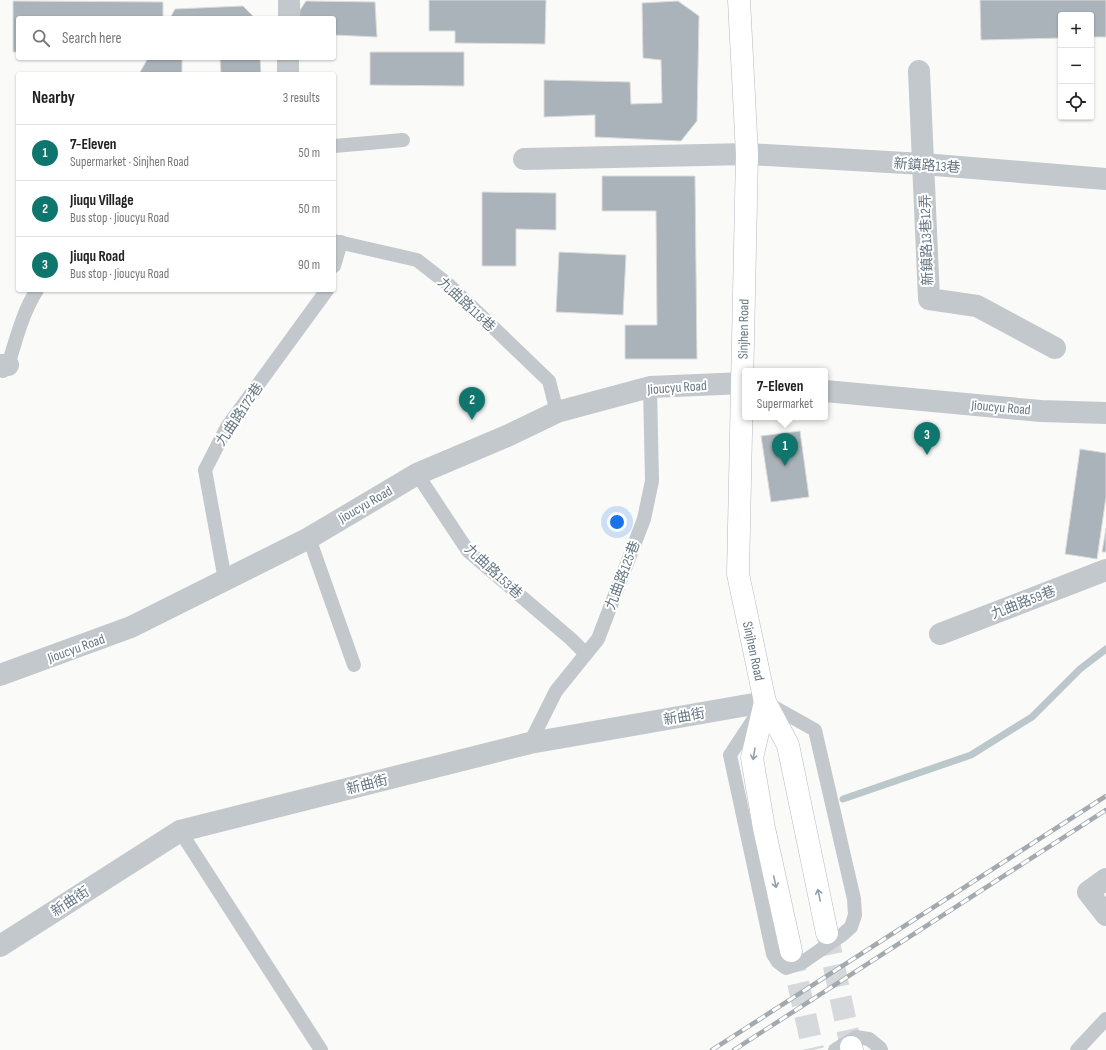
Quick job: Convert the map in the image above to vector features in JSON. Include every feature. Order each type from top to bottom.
[{"type":"street","points":[[289,0],[289,16]]},
{"type":"street","name":"Sinjhen Road","points":[[739,0],[747,154],[744,368]]},
{"type":"street","points":[[288,60],[288,72]]},
{"type":"street","points":[[919,71],[923,164]]},
{"type":"street","name":"新鎮路13巷","points":[[524,159],[747,154],[923,164],[1106,179]]},
{"type":"street","name":"新鎮路13巷12弄","points":[[923,164],[929,299],[977,306],[1055,348]]},
{"type":"street","name":"Jioucyu Road","points":[[0,676],[132,628],[309,538],[417,474],[507,436],[556,412],[650,387],[742,383]]},
{"type":"street","name":"Jioucyu Road","points":[[828,391],[1041,411],[1106,413]]},
{"type":"street","name":"Sinjhen Road","points":[[743,420],[738,574],[766,702],[788,745],[827,933]]},
{"type":"street","name":"九曲路59巷","points":[[940,634],[1106,570]]},
{"type":"street","name":"Sinjhen Road","points":[[766,702],[752,758],[764,828],[791,951]]},
{"type":"street","name":"新曲街","points":[[0,946],[180,831],[530,743],[766,702]]},
{"type":"street","points":[[1106,880],[1088,892],[1106,915]]},
{"type":"lane","points":[[336,146],[402,140]]},
{"type":"lane","name":"九曲路118巷","points":[[337,242],[416,260],[422,264],[449,285],[549,381],[556,412]]},
{"type":"lane","points":[[3,368],[26,310],[36,292]]},
{"type":"lane","name":"九曲路172巷","points":[[225,580],[205,470],[227,428],[326,292]]},
{"type":"lane","name":"九曲路125巷","points":[[530,743],[556,691],[598,639],[644,519],[652,481],[650,387]]},
{"type":"lane","name":"九曲路153巷","points":[[417,474],[468,551],[571,639],[586,654]]},
{"type":"lane","points":[[309,538],[354,665]]},
{"type":"lane","points":[[766,702],[815,730],[854,899],[855,915],[851,927],[803,962],[786,968],[778,962],[773,954],[730,755],[766,702]]},
{"type":"lane","points":[[180,831],[321,1050]]},
{"type":"lane","points":[[1077,1050],[1106,1019]]},
{"type":"lane","points":[[846,1049],[856,1037],[868,1039],[881,1050]]},
{"type":"building","points":[[429,0],[546,0],[545,44],[455,43],[455,31],[429,31]]},
{"type":"building","points":[[980,0],[1106,0],[1106,37],[1094,37],[1094,12],[1058,12],[1058,38],[981,40]]},
{"type":"building","points":[[13,1],[163,2],[163,16],[16,16],[16,52],[13,52]]},
{"type":"building","points":[[306,1],[375,2],[377,37],[336,35],[336,16],[299,16],[300,10]]},
{"type":"building","points":[[678,1],[699,16],[697,121],[681,141],[595,137],[595,115],[544,117],[544,80],[630,82],[631,104],[662,103],[661,60],[643,58],[642,3]]},
{"type":"building","points":[[243,6],[253,16],[171,16],[175,9]]},
{"type":"building","points":[[370,52],[464,52],[464,86],[370,85]]},
{"type":"building","points":[[147,60],[182,60],[182,72],[140,72]]},
{"type":"building","points":[[220,60],[260,60],[261,72],[221,72]]},
{"type":"building","points":[[602,176],[695,176],[697,359],[625,359],[625,325],[657,325],[656,211],[602,211]]},
{"type":"building","points":[[482,192],[556,193],[556,230],[516,229],[516,266],[482,266]]},
{"type":"building","points":[[559,252],[626,255],[623,315],[556,312]]},
{"type":"building","points":[[800,431],[809,497],[771,502],[761,436]]},
{"type":"building","points":[[1080,449],[1106,453],[1106,497],[1097,559],[1065,554]]},
{"type":"building","points":[[1106,528],[1106,552],[1102,552]]},
{"type":"waterway","points":[[843,799],[971,755],[1032,717],[1080,669],[1106,649]]},
{"type":"tunnel","points":[[827,933],[851,1047]]},
{"type":"tunnel","points":[[791,951],[813,1050]]},
{"type":"railway","points":[[712,1050],[1106,796]]},
{"type":"railway","points":[[734,1050],[1106,810]]},
{"type":"place","name":"Jiuqu Village","points":[[472,420]]},
{"type":"place","name":"Jiuqu Road","points":[[927,455]]},
{"type":"place","name":"7-Eleven","points":[[785,466]]}]
